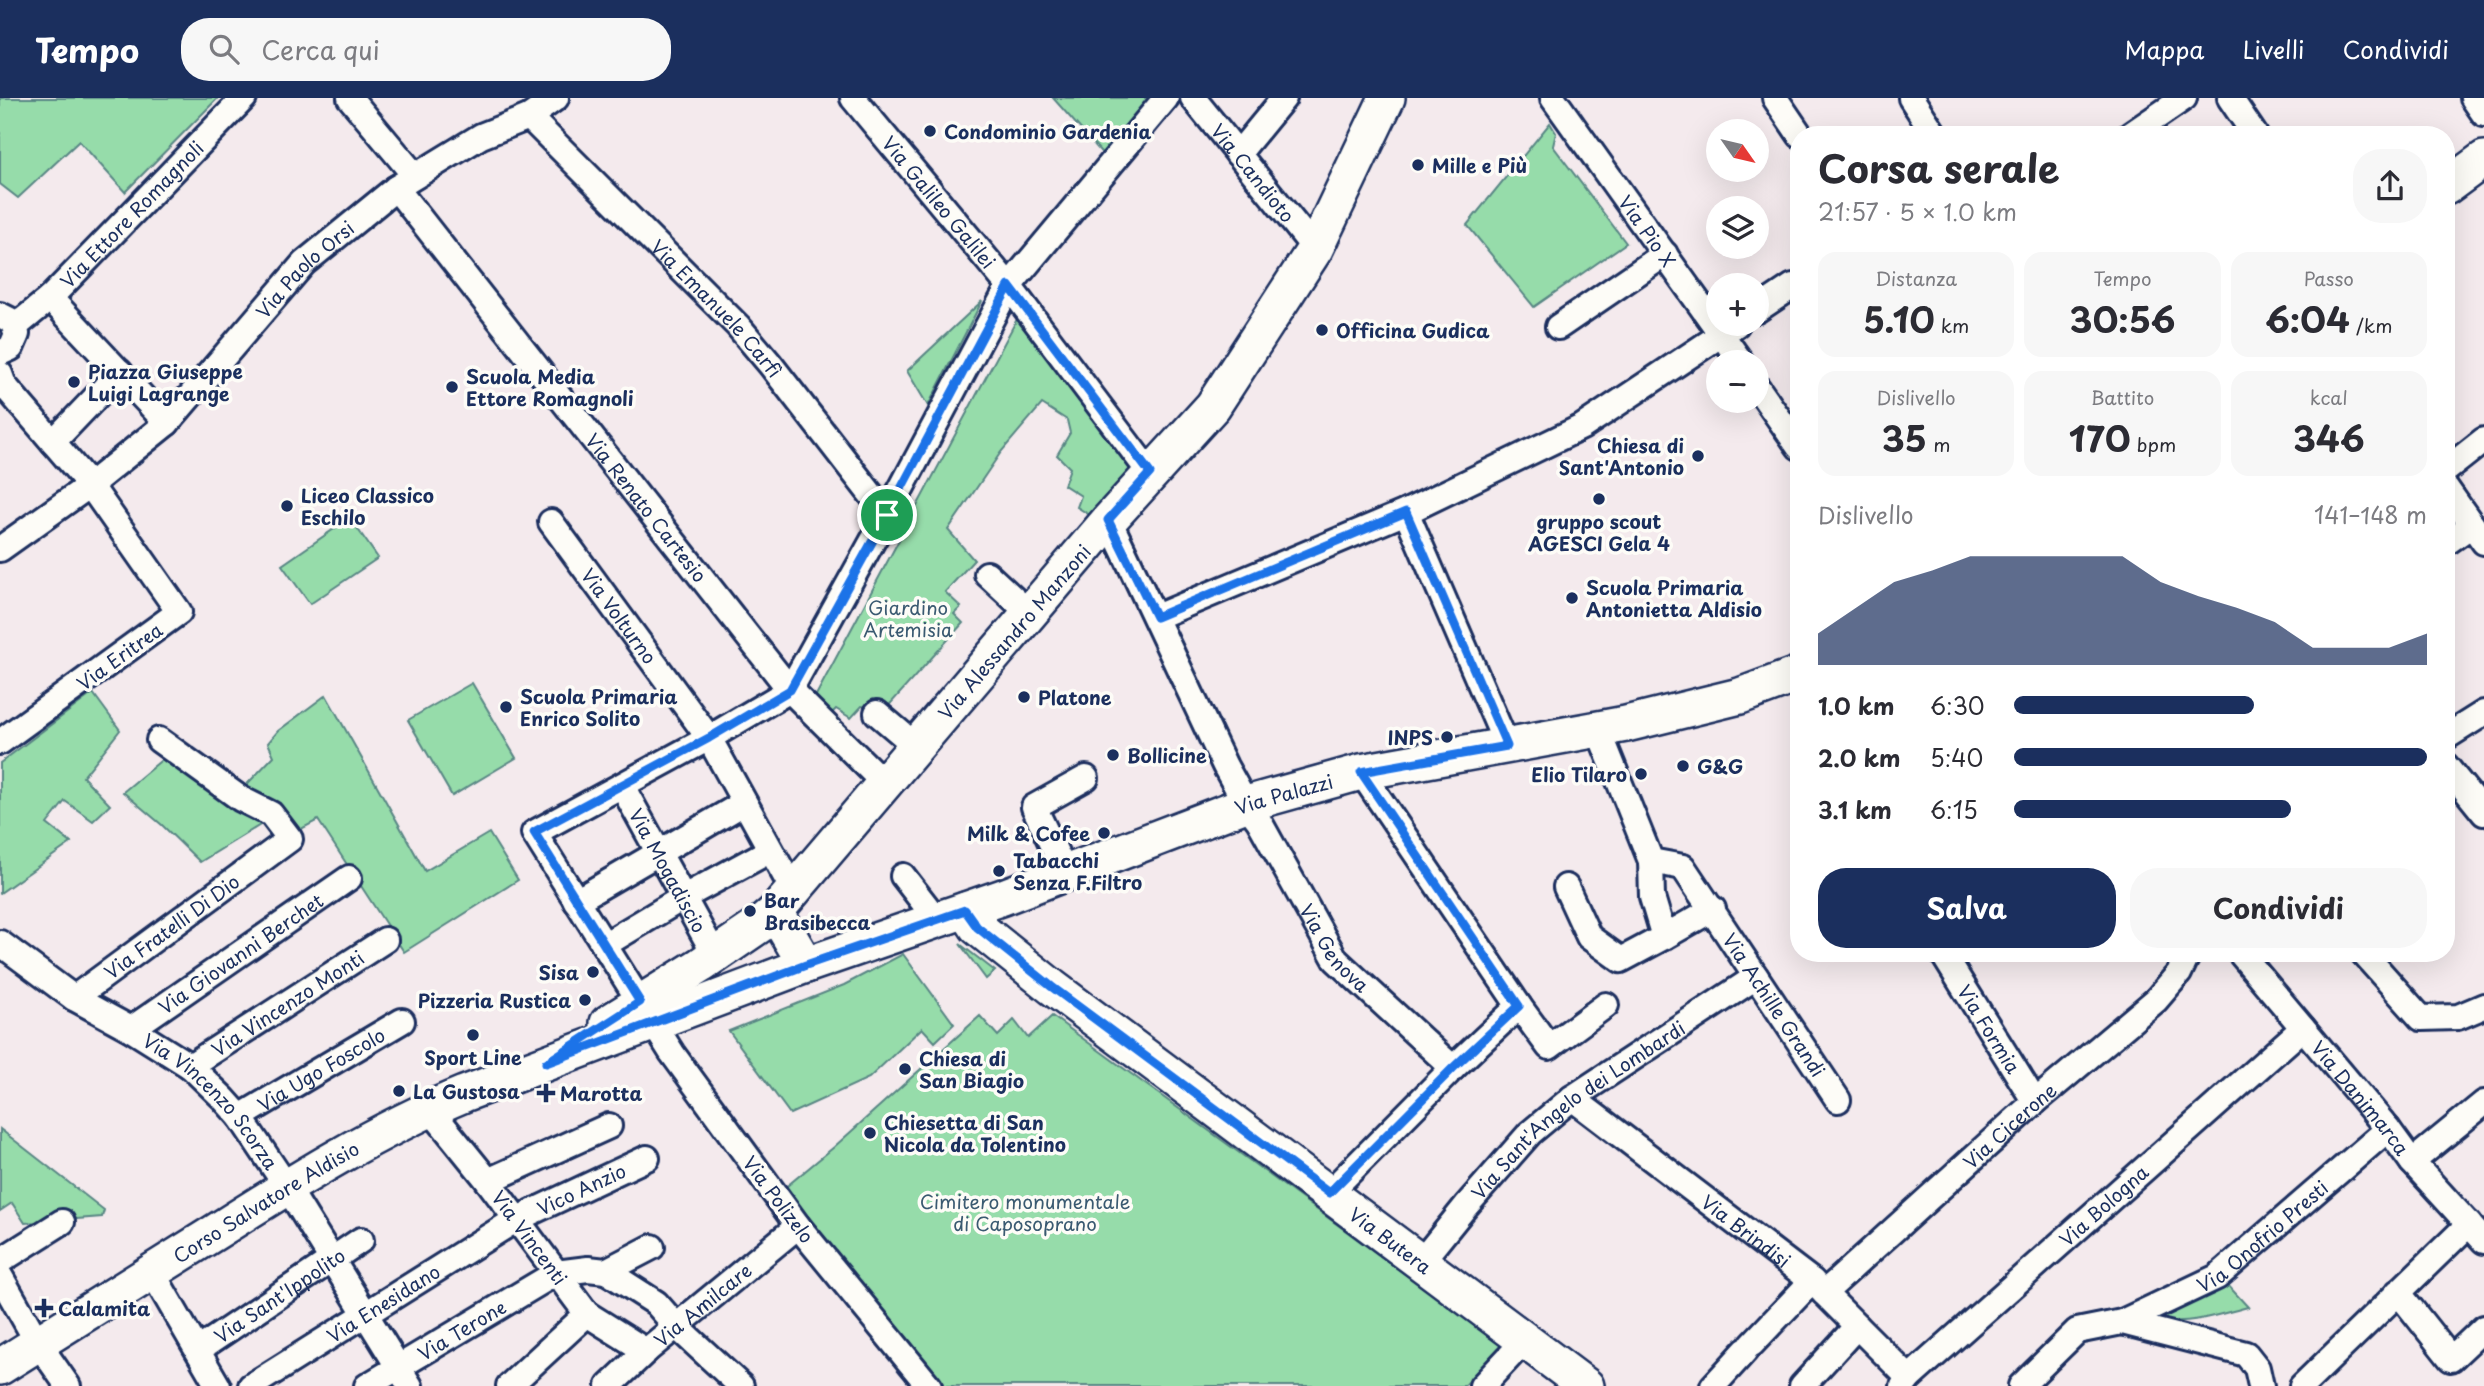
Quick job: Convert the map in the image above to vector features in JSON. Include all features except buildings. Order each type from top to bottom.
[{"type":"street","name":"Via Ettore Romagnoli","points":[[8,321],[50,298],[244,98]]},
{"type":"street","name":"Via Renato Cartesio","points":[[351,98],[406,182],[790,690],[884,783]]},
{"type":"street","name":"Via Paolo Orsi","points":[[0,549],[90,485],[167,423],[304,263],[406,182],[481,136],[529,117],[556,98]]},
{"type":"street","points":[[622,786],[790,690],[1009,286],[1167,98]]},
{"type":"street","name":"Via Candioto","points":[[1193,98],[1315,249]]},
{"type":"street","points":[[1238,154],[1284,98]]},
{"type":"street","name":"Via Alessandro Manzoni","points":[[647,1012],[715,955],[761,924],[782,903],[1108,520],[1213,406],[1315,249],[1387,98]]},
{"type":"street","name":"Via Pio X","points":[[1553,98],[1665,254],[1706,302]]},
{"type":"street","points":[[1775,98],[1794,126]]},
{"type":"street","points":[[1911,98],[1930,126]]},
{"type":"street","points":[[2143,126],[2184,98]]},
{"type":"street","points":[[2230,98],[2249,126]]},
{"type":"street","points":[[2473,98],[2484,114]]},
{"type":"street","name":"Via Galileo Galilei","points":[[867,103],[1150,473]]},
{"type":"street","name":"Via Emanuele Carfì","points":[[529,117],[738,326],[887,515]]},
{"type":"street","points":[[2455,180],[2484,159]]},
{"type":"street","points":[[1558,327],[1665,254]]},
{"type":"street","points":[[1769,302],[1790,288]]},
{"type":"street","points":[[50,298],[167,423]]},
{"type":"street","points":[[0,353],[11,348],[16,341],[8,321]]},
{"type":"street","points":[[1156,617],[1406,512],[1582,427],[1718,336]]},
{"type":"street","points":[[53,442],[120,372]]},
{"type":"street","points":[[0,374],[4,385],[90,485]]},
{"type":"street","points":[[1769,404],[1790,434]]},
{"type":"street","points":[[2455,463],[2484,440]]},
{"type":"street","name":"Via Eritrea","points":[[0,742],[179,612],[90,485]]},
{"type":"street","points":[[2455,501],[2478,534],[2455,540]]},
{"type":"street","points":[[1406,512],[1507,746]]},
{"type":"street","name":"Via Genova","points":[[1108,520],[1224,766],[1259,821],[1336,961],[1453,1068]]},
{"type":"street","name":"Via Volturno","points":[[551,522],[709,738],[769,851],[782,903]]},
{"type":"street","points":[[987,574],[1029,613]]},
{"type":"street","name":"Via Palazzi","points":[[647,1012],[815,962],[1003,897],[1246,804],[1361,772],[1598,729],[1740,696],[1790,681]]},
{"type":"street","points":[[877,713],[916,746]]},
{"type":"street","points":[[2455,731],[2484,713]]},
{"type":"street","points":[[1598,729],[1651,861],[1651,897],[1664,937]]},
{"type":"street","name":"Via Fratelli Di Dio","points":[[74,998],[290,839],[271,814],[241,799],[159,740]]},
{"type":"street","points":[[1361,772],[1549,1047],[1606,1005]]},
{"type":"street","points":[[2455,777],[2484,813]]},
{"type":"street","points":[[1066,874],[1034,807],[1086,778]]},
{"type":"street","name":"Via Polizelo","points":[[622,786],[534,832],[672,1053],[798,1226],[929,1386]]},
{"type":"street","name":"Via Mogadiscio","points":[[622,786],[715,955]]},
{"type":"street","points":[[576,901],[744,803]]},
{"type":"street","points":[[604,945],[684,897],[769,851]]},
{"type":"street","name":"Via Achille Grandi","points":[[1651,861],[1684,867],[1838,1100]]},
{"type":"street","points":[[904,876],[951,915]]},
{"type":"street","name":"Via Giovanni Berchet","points":[[131,1029],[349,878]]},
{"type":"street","points":[[1566,887],[1589,937],[1621,960],[1713,909]]},
{"type":"street","points":[[1003,897],[1027,968]]},
{"type":"street","points":[[782,903],[815,962]]},
{"type":"street","name":"Via Butera","points":[[951,915],[977,927],[1027,968],[1586,1386]]},
{"type":"street","name":"Via Vincenzo Monti","points":[[190,1066],[385,940]]},
{"type":"street","name":"Via Vincenzo Scorza","points":[[0,943],[74,998],[190,1066],[240,1117],[287,1187],[404,1376]]},
{"type":"street","name":"Via Formia","points":[[1948,962],[2035,1102]]},
{"type":"street","name":"Via Cicerone","points":[[1713,1386],[1749,1348],[1818,1287],[2156,1000],[2179,973],[2184,962]]},
{"type":"street","name":"Via Danimarca","points":[[2248,962],[2413,1162],[2476,1233]]},
{"type":"street","points":[[2371,962],[2421,1018],[2458,1017],[2484,1006]]},
{"type":"street","name":"Via Sant'Angelo dei Lombardi","points":[[1420,1263],[1530,1133],[1572,1098],[1756,977]]},
{"type":"street","points":[[1329,1193],[1453,1068],[1519,1006]]},
{"type":"street","name":"Corso Salvatore Aldisio","points":[[0,1367],[363,1142],[429,1108],[546,1063],[647,1012]]},
{"type":"street","name":"Via Ugo Foscolo","points":[[240,1117],[402,1021]]},
{"type":"street","name":"Via Bologna","points":[[1906,1382],[2303,1028]]},
{"type":"street","name":"Via Brindisi","points":[[1572,1098],[1818,1287],[1857,1326],[1906,1382]]},
{"type":"street","points":[[2413,1162],[2484,1103]]},
{"type":"street","name":"Via Vincenti","points":[[429,1108],[488,1181],[587,1314],[646,1351]]},
{"type":"street","points":[[488,1181],[610,1126]]},
{"type":"street","name":"Via Onofrio Presti","points":[[2122,1322],[2217,1277],[2388,1129]]},
{"type":"street","name":"Vico Anzio","points":[[516,1219],[647,1158]]},
{"type":"street","name":"Via Enesidano","points":[[251,1386],[516,1219]]},
{"type":"street","points":[[0,1261],[61,1222]]},
{"type":"street","name":"Via Amilcare","points":[[609,1386],[646,1351],[798,1226]]},
{"type":"street","points":[[2302,1386],[2398,1292],[2476,1233]]},
{"type":"street","name":"Via Sant'Ippolito","points":[[198,1350],[361,1240]]},
{"type":"street","points":[[606,1271],[652,1247]]},
{"type":"street","points":[[556,1273],[588,1269],[606,1271],[656,1303],[737,1385]]},
{"type":"street","points":[[152,1272],[218,1386]]},
{"type":"street","name":"Via Terone","points":[[367,1386],[404,1376],[556,1273]]},
{"type":"street","points":[[0,1276],[38,1343],[68,1386]]},
{"type":"street","points":[[2398,1292],[2451,1359],[2484,1328]]},
{"type":"street","points":[[509,1386],[587,1314]]},
{"type":"street","points":[[2021,1386],[2077,1331],[2122,1322],[2246,1354],[2257,1368],[2261,1386]]},
{"type":"street","points":[[1802,1386],[1857,1326]]},
{"type":"street","points":[[1482,1386],[1525,1340]]},
{"type":"green space","points":[[0,98],[218,98],[125,192],[79,141],[18,198],[0,184]]},
{"type":"green space","points":[[1053,98],[1162,98],[1107,159]]},
{"type":"green space","points":[[1550,123],[1556,133],[1553,146],[1626,243],[1534,307],[1467,225]]},
{"type":"green space","points":[[982,301],[928,406],[907,371]]},
{"type":"green space","name":"Giardino Artemisia","points":[[1017,319],[1135,474],[1093,517],[1077,507],[1081,496],[1064,485],[1070,468],[1057,455],[1070,433],[1067,420],[1042,404],[1001,452],[948,530],[974,560],[945,592],[961,607],[954,614],[963,623],[884,711],[862,706],[851,718],[836,709],[831,714],[814,699]]},
{"type":"green space","points":[[350,518],[378,558],[310,604],[282,565]]},
{"type":"green space","points":[[472,683],[516,758],[452,796],[408,720]]},
{"type":"green space","points":[[93,693],[120,730],[83,777],[110,805],[93,821],[65,801],[47,824],[71,843],[0,893],[0,763]]},
{"type":"green space","points":[[326,695],[425,871],[489,833],[518,880],[404,952],[318,820],[284,838],[270,819],[200,862],[123,792],[165,757],[229,803],[274,756],[268,743],[278,731]]},
{"type":"green space","points":[[960,944],[995,971],[986,979]]},
{"type":"green space","points":[[903,954],[954,1024],[935,1042],[922,1028],[869,1078],[790,1114],[729,1031],[844,985]]},
{"type":"green space","name":"Cimitero monumentale di Caposoprano","points":[[980,1016],[998,1036],[1014,1020],[1028,1038],[1052,1016],[1505,1347],[1464,1386],[941,1386],[781,1191]]},
{"type":"green space","points":[[0,1129],[104,1210],[102,1217],[25,1223],[12,1203],[0,1211]]},
{"type":"green space","points":[[2225,1282],[2248,1307],[2195,1320],[2163,1320],[2160,1312]]},
{"type":"place","name":"Condominio Gardenia","points":[[930,131]]},
{"type":"place","name":"Mille e Più","points":[[1418,165]]},
{"type":"place","name":"Officina Gudica","points":[[1322,330]]},
{"type":"place","name":"Piazza Giuseppe Luigi Lagrange","points":[[74,382]]},
{"type":"place","name":"Scuola Media Ettore Romagnoli","points":[[452,387]]},
{"type":"place","name":"Chiesa di Sant'Antonio","points":[[1698,456]]},
{"type":"place","name":"gruppo scout AGESCI Gela 4","points":[[1599,499]]},
{"type":"place","name":"Liceo Classico Eschilo","points":[[287,506]]},
{"type":"place","name":"Scuola Primaria Antonietta Aldisio","points":[[1572,598]]},
{"type":"place","name":"Platone","points":[[1024,697]]},
{"type":"place","name":"Scuola Primaria Enrico Solito","points":[[506,707]]},
{"type":"place","name":"INPS","points":[[1447,737]]},
{"type":"place","name":"Bollicine","points":[[1113,755]]},
{"type":"place","name":"G&G","points":[[1683,766]]},
{"type":"place","name":"Elio Tilaro","points":[[1641,774]]},
{"type":"place","name":"Milk & Cofee","points":[[1104,833]]},
{"type":"place","name":"Tabacchi Senza F.Filtro","points":[[999,871]]},
{"type":"place","name":"Bar Brasibecca","points":[[750,911]]},
{"type":"place","name":"Sisa","points":[[593,972]]},
{"type":"place","name":"Pizzeria Rustica","points":[[585,1000]]},
{"type":"place","name":"Sport Line","points":[[473,1035]]},
{"type":"place","name":"Chiesa di San Biagio","points":[[905,1069]]},
{"type":"place","name":"La Gustosa","points":[[399,1091]]},
{"type":"place","name":"Marotta","points":[[546,1093]]},
{"type":"place","name":"Chiesetta di San Nicola da Tolentino","points":[[870,1133]]},
{"type":"place","name":"Calamita","points":[[44,1308]]},
{"type":"route","points":[[1009,286],[1150,473],[1108,520],[1156,617],[1406,512],[1507,746],[1361,772],[1519,1006],[1453,1068],[1329,1193],[1052,987],[977,927],[965,910],[806,965],[546,1063],[640,1002],[534,832],[709,738],[790,690],[887,515],[1009,286]]}]
